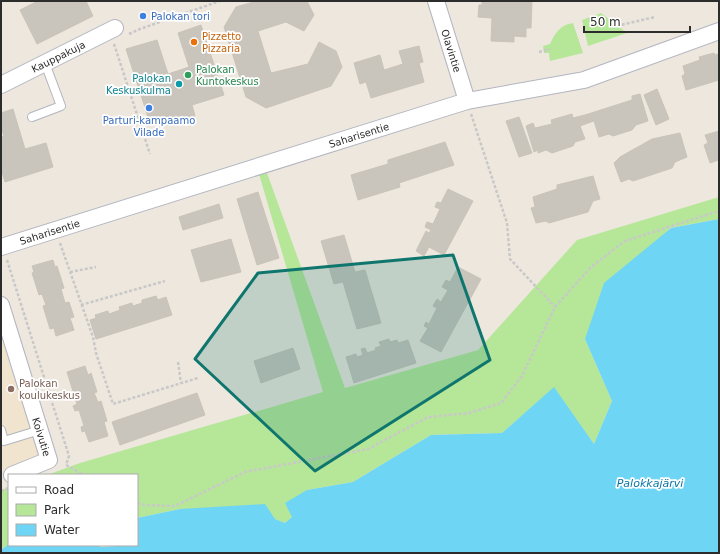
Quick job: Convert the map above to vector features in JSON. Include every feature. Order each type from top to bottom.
[{"type":"street","name":"Olavintie","points":[[436,1],[467,102]]},
{"type":"street","name":"Saharisentie","points":[[2,247],[467,102],[584,80],[719,31]]},
{"type":"street","name":"Kauppakuja","points":[[1,85],[45,63],[114,35]]},
{"type":"street","name":"Koivutie","points":[[1,305],[4,326],[49,460],[13,474]]},
{"type":"lane","points":[[32,117],[61,106],[45,63]]},
{"type":"lane","points":[[1,430],[4,441],[40,430]]},
{"type":"path","points":[[612,27],[655,17]]},
{"type":"path","points":[[114,35],[150,154]]},
{"type":"path","points":[[539,52],[550,48]]},
{"type":"path","points":[[467,102],[507,223],[510,259],[556,307]]},
{"type":"path","points":[[138,503],[175,506],[245,472],[368,449],[428,417],[469,413],[501,403],[522,376],[556,307],[591,266],[625,241],[719,211]]},
{"type":"path","points":[[55,230],[82,305],[113,404],[198,378]]},
{"type":"path","points":[[2,247],[69,456],[66,465],[82,474]]},
{"type":"path","points":[[70,272],[96,267]]},
{"type":"path","points":[[82,305],[166,281]]},
{"type":"path","points":[[178,362],[181,383]]},
{"type":"highlighted area","points":[[453,255],[490,360],[315,471],[195,359],[258,273]]},
{"type":"shaded area","name":"Palokan koulukeskus","points":[[1,323],[43,455],[1,470]]},
{"type":"green space","points":[[601,13],[627,33],[588,46],[582,20]]},
{"type":"green space","points":[[573,23],[583,53],[550,61],[549,53],[544,53],[543,46],[550,44],[556,33],[561,28]]},
{"type":"green space","points":[[267,173],[345,388],[478,350],[577,240],[719,197],[719,219],[670,228],[585,339],[612,401],[594,444],[554,388],[502,433],[431,435],[353,482],[307,490],[292,517],[285,523],[275,519],[180,509],[138,518],[138,474],[50,474],[80,463],[323,392],[259,174]]},
{"type":"green space","points":[[8,488],[8,545],[1,550],[1,490]]},
{"type":"water","name":"Palokkajärvi","points":[[719,219],[719,553],[1,553],[1,550],[8,545],[8,546],[101,547],[138,546],[138,518],[180,509],[265,504],[275,519],[285,523],[292,517],[285,503],[307,490],[353,482],[431,435],[502,433],[554,387],[594,444],[612,401],[585,339],[604,283],[671,228]]},
{"type":"building","points":[[38,1],[86,1],[93,16],[37,44],[20,10]]},
{"type":"building","points":[[257,1],[307,1],[314,15],[304,31],[286,22],[258,31],[271,73],[308,64],[319,42],[336,51],[342,67],[331,86],[266,108],[246,97],[224,27],[236,7]]},
{"type":"building","points":[[482,1],[532,1],[531,28],[526,28],[526,37],[514,36],[514,42],[491,41],[492,18],[478,17],[479,5],[482,5]]},
{"type":"building","name":"Palokan Keskuskulma","points":[[201,25],[224,95],[192,105],[195,116],[166,125],[163,116],[149,120],[126,49],[157,40],[168,74],[189,67],[178,33]]},
{"type":"building","points":[[419,46],[423,62],[419,63],[424,82],[371,98],[366,82],[360,84],[354,63],[380,55],[384,70],[403,64],[399,51]]},
{"type":"building","points":[[714,53],[715,55],[719,54],[719,80],[686,90],[682,76],[685,74],[683,66],[700,60],[699,57]]},
{"type":"building","points":[[657,89],[669,119],[656,125],[644,95]]},
{"type":"building","points":[[640,94],[648,121],[636,125],[632,130],[613,136],[609,134],[599,137],[594,121],[588,123],[585,115],[632,100],[632,96]]},
{"type":"building","points":[[13,109],[25,149],[46,143],[53,167],[5,182],[1,169],[1,137],[4,136],[1,128],[1,113]]},
{"type":"building","points":[[572,114],[573,118],[585,115],[588,123],[580,126],[585,139],[575,142],[573,146],[552,153],[546,150],[538,153],[538,150],[534,152],[526,126],[533,123],[535,128],[552,124],[551,120]]},
{"type":"building","points":[[519,117],[532,153],[519,157],[506,121]]},
{"type":"building","points":[[719,131],[719,160],[710,163],[704,145],[708,143],[705,135]]},
{"type":"building","points":[[680,133],[687,157],[675,162],[672,168],[633,181],[629,179],[621,182],[614,163],[620,157],[652,139]]},
{"type":"building","points":[[445,142],[454,165],[399,183],[400,187],[358,200],[351,175],[388,164],[388,160]]},
{"type":"building","points":[[593,176],[600,199],[593,201],[588,212],[549,223],[546,221],[536,223],[531,208],[535,207],[533,197],[557,189],[557,185]]},
{"type":"building","points":[[448,189],[473,201],[444,255],[429,247],[424,256],[416,251],[426,231],[429,233],[431,230],[425,227],[427,222],[433,224],[440,209],[435,207],[437,202],[441,203]]},
{"type":"building","points":[[258,192],[279,258],[257,265],[237,199]]},
{"type":"building","points":[[219,204],[223,218],[183,230],[179,217]]},
{"type":"building","points":[[344,235],[355,272],[365,270],[381,323],[357,329],[343,282],[334,284],[321,241]]},
{"type":"building","points":[[231,239],[241,272],[201,282],[191,250]]},
{"type":"building","points":[[53,260],[55,267],[57,266],[64,288],[61,289],[65,303],[69,302],[74,317],[70,318],[74,330],[56,336],[54,328],[50,329],[43,306],[46,305],[42,294],[39,295],[32,273],[34,272],[32,266]]},
{"type":"building","points":[[458,267],[481,279],[441,352],[420,341],[428,328],[424,326],[426,322],[429,324],[437,308],[433,306],[437,299],[441,302],[448,290],[442,287],[446,280],[450,282]]},
{"type":"building","points":[[156,296],[158,300],[166,297],[172,315],[96,339],[90,320],[96,318],[95,315],[108,311],[109,314],[120,310],[119,307],[132,303],[133,306],[142,303],[142,300]]},
{"type":"building","points":[[389,339],[390,342],[397,340],[398,343],[408,340],[416,363],[354,383],[346,357],[356,354],[357,357],[363,355],[361,349],[365,348],[367,353],[376,350],[375,348],[381,346],[379,342]]},
{"type":"building","points":[[293,348],[300,369],[261,383],[254,361]]},
{"type":"building","points":[[85,366],[88,375],[91,373],[97,392],[94,393],[98,402],[101,401],[107,421],[104,422],[108,436],[89,442],[85,431],[82,432],[81,427],[84,426],[79,410],[75,411],[73,406],[77,404],[67,372]]},
{"type":"building","points":[[197,393],[205,415],[120,445],[112,422]]},
{"type":"place","name":"Palokan tori","points":[[143,16]]},
{"type":"place","name":"Pizzetto Pizzaria","points":[[194,42]]},
{"type":"place","name":"Palokan Kuntokeskus","points":[[188,75]]},
{"type":"place","name":"Palokan Keskuskulma","points":[[179,84]]},
{"type":"place","name":"Parturi-kampaamo Vilade","points":[[149,108]]},
{"type":"place","name":"Palokan koulukeskus","points":[[11,389]]}]
